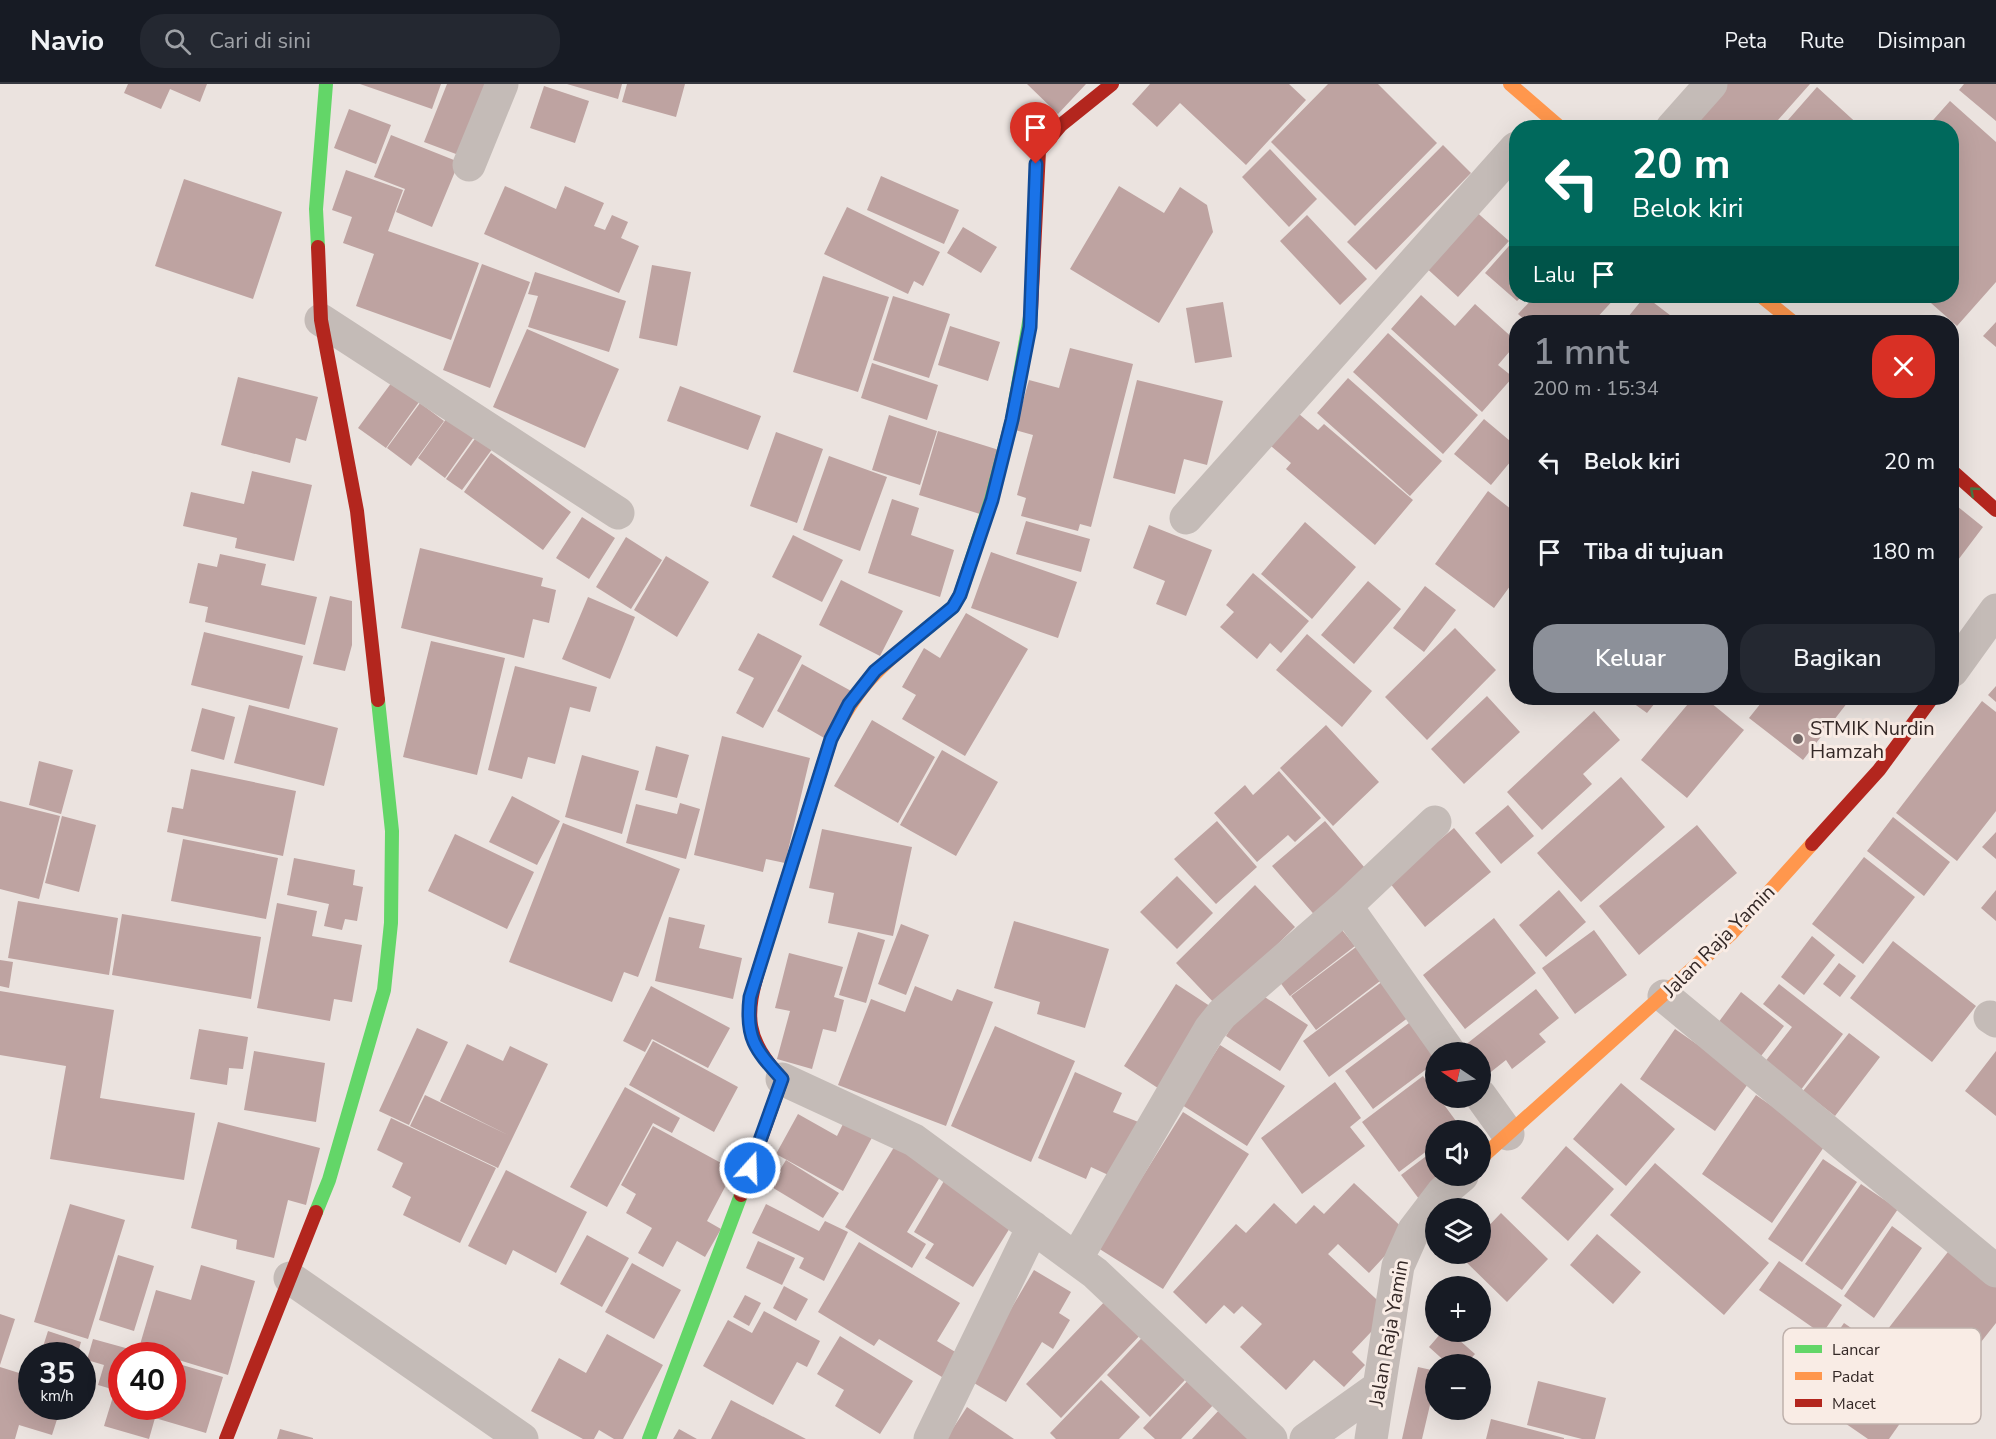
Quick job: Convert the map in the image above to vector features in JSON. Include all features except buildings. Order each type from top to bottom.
[{"type":"street","points":[[226,1439],[329,1180],[384,990],[391,923],[392,831],[357,511],[321,320],[316,209],[326,84]]},
{"type":"street","points":[[470,165],[502,84]]},
{"type":"street","points":[[1112,84],[1061,125],[1038,151],[1030,327],[1012,420],[992,500],[960,595],[953,607],[875,671],[849,704],[831,739],[750,997],[749,1032],[755,1048],[782,1079],[914,1140],[1095,1273],[1270,1439]]},
{"type":"street","points":[[1510,84],[1544,120]]},
{"type":"street","points":[[1679,120],[1711,84]]},
{"type":"street","points":[[1186,518],[1509,156]]},
{"type":"street","points":[[1770,303],[1784,315]]},
{"type":"street","points":[[321,320],[618,513]]},
{"type":"street","points":[[1959,477],[1996,510]]},
{"type":"street","points":[[1959,661],[1996,610]]},
{"type":"street","name":"Jalan Raja Yamin","points":[[1491,1149],[1731,934],[1879,770],[1927,705]]},
{"type":"street","points":[[1076,1259],[1210,1029],[1222,1014],[1346,906],[1436,822]]},
{"type":"street","points":[[1346,906],[1442,1042]]},
{"type":"street","points":[[1664,996],[1996,1271]]},
{"type":"street","points":[[649,1439],[711,1280],[782,1079]]},
{"type":"street","points":[[1489,1108],[1508,1134]]},
{"type":"street","name":"Jalan Raja Yamin","points":[[1371,1439],[1398,1266],[1414,1230],[1450,1186]]},
{"type":"street","points":[[930,1439],[1033,1227]]},
{"type":"street","points":[[291,1278],[521,1439]]},
{"type":"street","points":[[1306,1439],[1379,1387]]},
{"type":"traffic: fast","points":[[318,247],[316,209],[326,84]]},
{"type":"traffic: fast","points":[[914,639],[953,607],[960,595],[991,500],[1012,420],[1031,311]]},
{"type":"traffic: fast","points":[[316,1212],[329,1180],[384,990],[391,923],[392,831],[378,700]]},
{"type":"traffic: fast","points":[[649,1439],[741,1195]]},
{"type":"traffic: slow","points":[[1510,84],[1552,120]]},
{"type":"traffic: slow","points":[[1770,303],[1784,315]]},
{"type":"traffic: slow","points":[[760,965],[831,739],[866,684],[914,639]]},
{"type":"traffic: slow","points":[[1491,1149],[1731,934],[1812,844]]},
{"type":"traffic: jam","points":[[1031,311],[1039,151],[1061,125],[1112,84]]},
{"type":"traffic: jam","points":[[318,247],[321,320],[357,511],[378,700]]},
{"type":"traffic: jam","points":[[1959,477],[1996,510]]},
{"type":"traffic: jam","points":[[1812,844],[1879,770],[1927,705]]},
{"type":"traffic: jam","points":[[741,1195],[782,1079],[761,1051],[751,1026],[751,999],[760,965]]},
{"type":"traffic: jam","points":[[226,1439],[316,1212]]},
{"type":"place","name":"STMIK Nurdin Hamzah","points":[[1798,739]]},
{"type":"route","points":[[750,1168],[782,1079],[755,1048],[749,1032],[750,997],[831,739],[849,704],[875,671],[953,607],[960,595],[992,500],[1012,420],[1030,327],[1036,164]]}]
